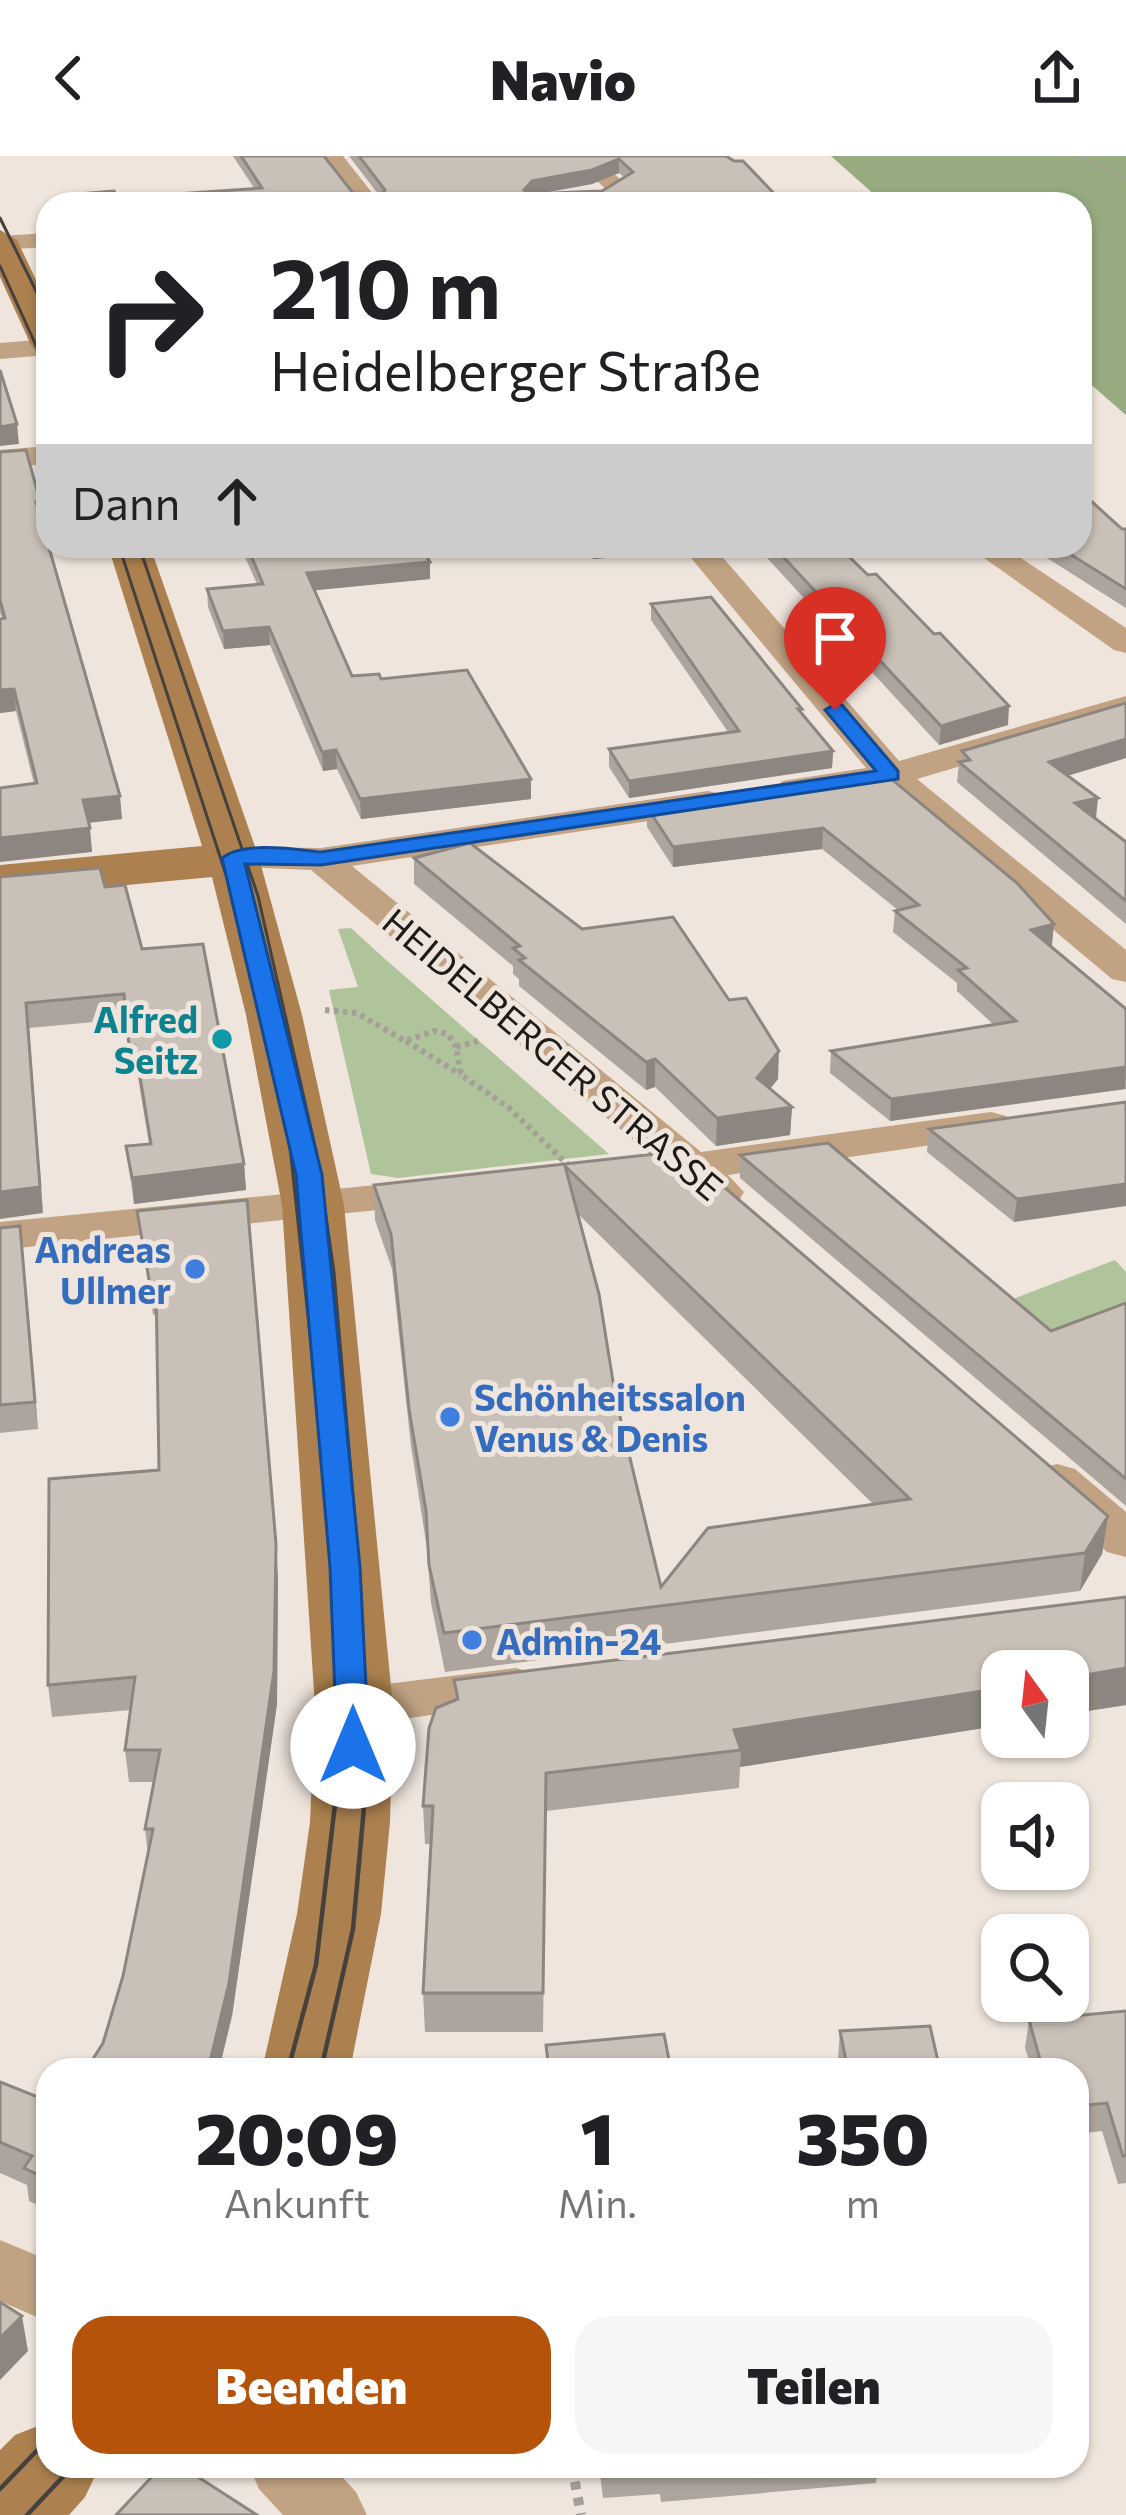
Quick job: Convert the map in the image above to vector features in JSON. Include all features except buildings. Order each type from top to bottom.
[{"type":"main road","points":[[0,242],[36,319]]},
{"type":"main road","points":[[133,558],[233,858],[274,1015],[313,1205],[354,1707],[350,1822],[339,1914],[310,2058]]},
{"type":"main road","points":[[0,881],[233,858]]},
{"type":"main road","points":[[4,2515],[39,2478]]},
{"type":"street","points":[[331,156],[360,192]]},
{"type":"street","points":[[580,156],[624,192]]},
{"type":"street","points":[[598,192],[616,184]]},
{"type":"street","points":[[0,242],[36,240]]},
{"type":"street","points":[[0,351],[36,346]]},
{"type":"street","points":[[0,459],[36,456]]},
{"type":"street","points":[[706,558],[891,775],[1126,970]]},
{"type":"street","points":[[1000,558],[1126,643]]},
{"type":"street","points":[[233,858],[321,859],[891,775],[1126,706]]},
{"type":"street","name":"HEIDELBERGER STRASSE","points":[[321,859],[747,1214]]},
{"type":"street","points":[[581,1178],[1035,1119]]},
{"type":"street","points":[[0,1236],[488,1187]]},
{"type":"street","points":[[1018,1447],[1126,1540]]},
{"type":"street","points":[[354,1707],[557,1682]]},
{"type":"street","points":[[0,2269],[36,2287]]},
{"type":"street","points":[[296,2478],[330,2515]]},
{"type":"path","points":[[1078,156],[1126,179]]},
{"type":"path","points":[[274,1015],[319,1010],[357,1013],[508,1107],[581,1178]]},
{"type":"path","points":[[456,1047],[522,1028]]},
{"type":"path","points":[[405,1041],[434,1031],[448,1034],[456,1047],[461,1075]]},
{"type":"path","points":[[574,2478],[581,2515]]},
{"type":"green space","points":[[831,156],[1126,156],[1126,415],[1092,385],[1092,192],[872,192]]},
{"type":"green space","points":[[351,928],[609,1154],[398,1178],[371,1174],[329,990],[358,987],[338,929]]},
{"type":"green space","points":[[1115,1260],[1126,1272],[1126,1311],[1056,1337],[1010,1300]]},
{"type":"tram line","points":[[0,218],[36,291]]},
{"type":"tram line","points":[[0,266],[36,346]]},
{"type":"tram line","points":[[123,558],[227,878],[290,1147],[331,1532],[338,1641],[335,1799]]},
{"type":"tram line","points":[[143,558],[258,896],[317,1155],[334,1272],[359,1567],[365,1797]]},
{"type":"tram line","points":[[291,2058],[316,1965],[336,1796]]},
{"type":"tram line","points":[[324,2058],[353,1929],[365,1797]]},
{"type":"tram line","points":[[0,2489],[36,2452]]},
{"type":"tram line","points":[[27,2515],[62,2478]]},
{"type":"place","name":"Alfred Seitz","points":[[222,1039]]},
{"type":"place","name":"Andreas Ullmer","points":[[195,1269]]},
{"type":"place","name":"Schönheitssalon Venus & Denis","points":[[450,1417]]},
{"type":"place","name":"Admin-24","points":[[472,1640]]},
{"type":"route","points":[[353,1746],[345,1567],[309,1175],[233,858],[321,859],[891,775],[835,710]]}]
